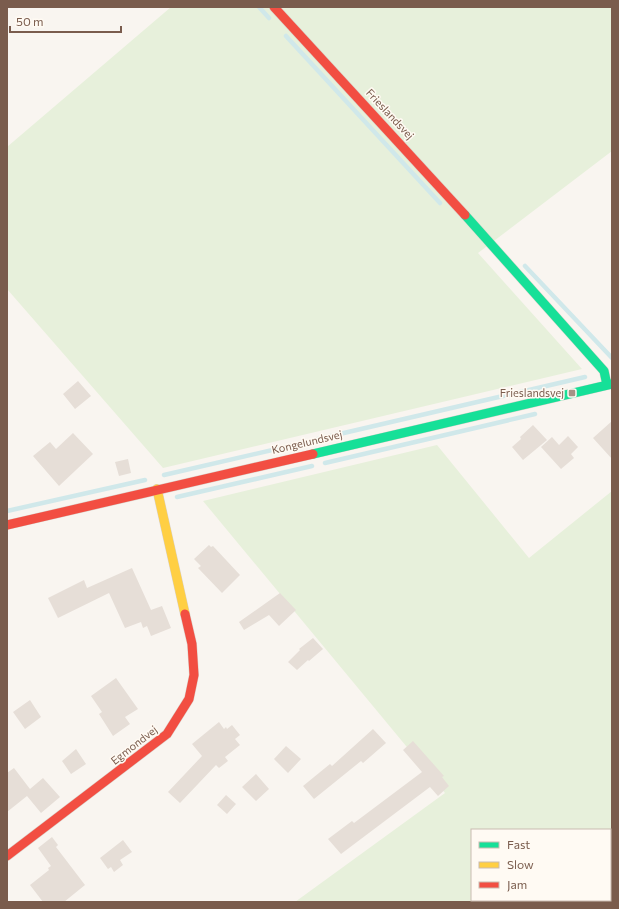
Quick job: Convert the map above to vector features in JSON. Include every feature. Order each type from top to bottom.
[{"type":"street","name":"Frieslandsvej","points":[[274,7],[447,194],[594,359],[604,371],[610,384]]},
{"type":"street","name":"Kongelundsvej","points":[[7,525],[610,384]]},
{"type":"street","name":"Egmondvej","points":[[7,856],[167,734],[189,699],[194,675],[192,644],[157,489]]},
{"type":"green space","points":[[171,7],[612,7],[612,151],[478,253],[582,369],[163,468],[7,289],[7,147]]},
{"type":"green space","points":[[437,445],[529,558],[612,491],[612,902],[295,902],[445,793],[203,501]]},
{"type":"building","points":[[78,381],[91,396],[75,409],[63,394]]},
{"type":"building","points":[[612,421],[612,459],[593,438]]},
{"type":"building","points":[[533,425],[547,440],[523,460],[512,447]]},
{"type":"building","points":[[73,433],[93,454],[59,486],[33,456],[50,442],[56,449]]},
{"type":"building","points":[[568,436],[578,447],[571,454],[574,458],[561,469],[541,447],[552,437],[559,445]]},
{"type":"building","points":[[128,459],[131,473],[119,476],[115,462]]},
{"type":"building","points":[[209,545],[211,547],[213,546],[240,575],[222,593],[198,568],[201,566],[194,559]]},
{"type":"building","points":[[132,568],[151,610],[162,606],[171,628],[151,636],[147,626],[143,628],[141,622],[125,628],[109,593],[58,618],[48,598],[84,580],[87,588]]},
{"type":"building","points":[[280,593],[296,610],[279,626],[269,615],[244,630],[239,622]]},
{"type":"building","points":[[313,638],[323,649],[297,670],[288,662],[300,650],[299,649]]},
{"type":"building","points":[[116,678],[138,709],[125,717],[130,724],[113,736],[99,714],[102,712],[91,696]]},
{"type":"building","points":[[30,700],[41,717],[25,729],[13,712]]},
{"type":"building","points":[[219,722],[224,729],[226,727],[227,729],[232,725],[240,735],[235,739],[240,745],[225,757],[228,761],[219,768],[216,765],[180,803],[168,792],[202,756],[192,744]]},
{"type":"building","points":[[373,729],[386,743],[363,763],[361,761],[314,799],[303,786],[330,764],[332,766]]},
{"type":"building","points":[[413,741],[444,776],[442,777],[449,786],[438,796],[430,787],[341,854],[328,839],[352,821],[354,823],[422,772],[403,750]]},
{"type":"building","points":[[286,746],[301,759],[288,773],[274,759]]},
{"type":"building","points":[[76,749],[86,764],[71,774],[62,761]]},
{"type":"building","points":[[14,768],[30,789],[43,778],[60,797],[41,813],[27,796],[7,812],[7,773]]},
{"type":"building","points":[[256,774],[269,789],[256,801],[242,787]]},
{"type":"building","points":[[226,795],[236,804],[227,814],[217,805]]},
{"type":"building","points":[[52,837],[58,845],[56,847],[85,885],[64,902],[43,902],[30,885],[49,870],[48,868],[51,866],[38,848]]},
{"type":"building","points":[[123,840],[132,852],[120,860],[123,865],[114,872],[111,867],[108,869],[100,858]]},
{"type":"waterway","points":[[259,7],[269,18]]},
{"type":"waterway","points":[[286,36],[440,203]]},
{"type":"waterway","points":[[525,266],[612,358]]},
{"type":"waterway","points":[[318,439],[585,377]]},
{"type":"waterway","points":[[325,463],[535,414]]},
{"type":"waterway","points":[[164,475],[307,442]]},
{"type":"waterway","points":[[177,497],[312,466]]},
{"type":"waterway","points":[[7,511],[145,480]]},
{"type":"traffic: fast","points":[[465,215],[604,371],[607,385]]},
{"type":"traffic: fast","points":[[313,454],[612,384]]},
{"type":"traffic: slow","points":[[157,489],[185,614]]},
{"type":"traffic: jam","points":[[274,7],[465,215]]},
{"type":"traffic: jam","points":[[7,525],[313,454]]},
{"type":"traffic: jam","points":[[7,856],[167,734],[189,699],[194,675],[192,644],[185,614]]},
{"type":"place","name":"Frieslandsvej","points":[[572,393]]}]
